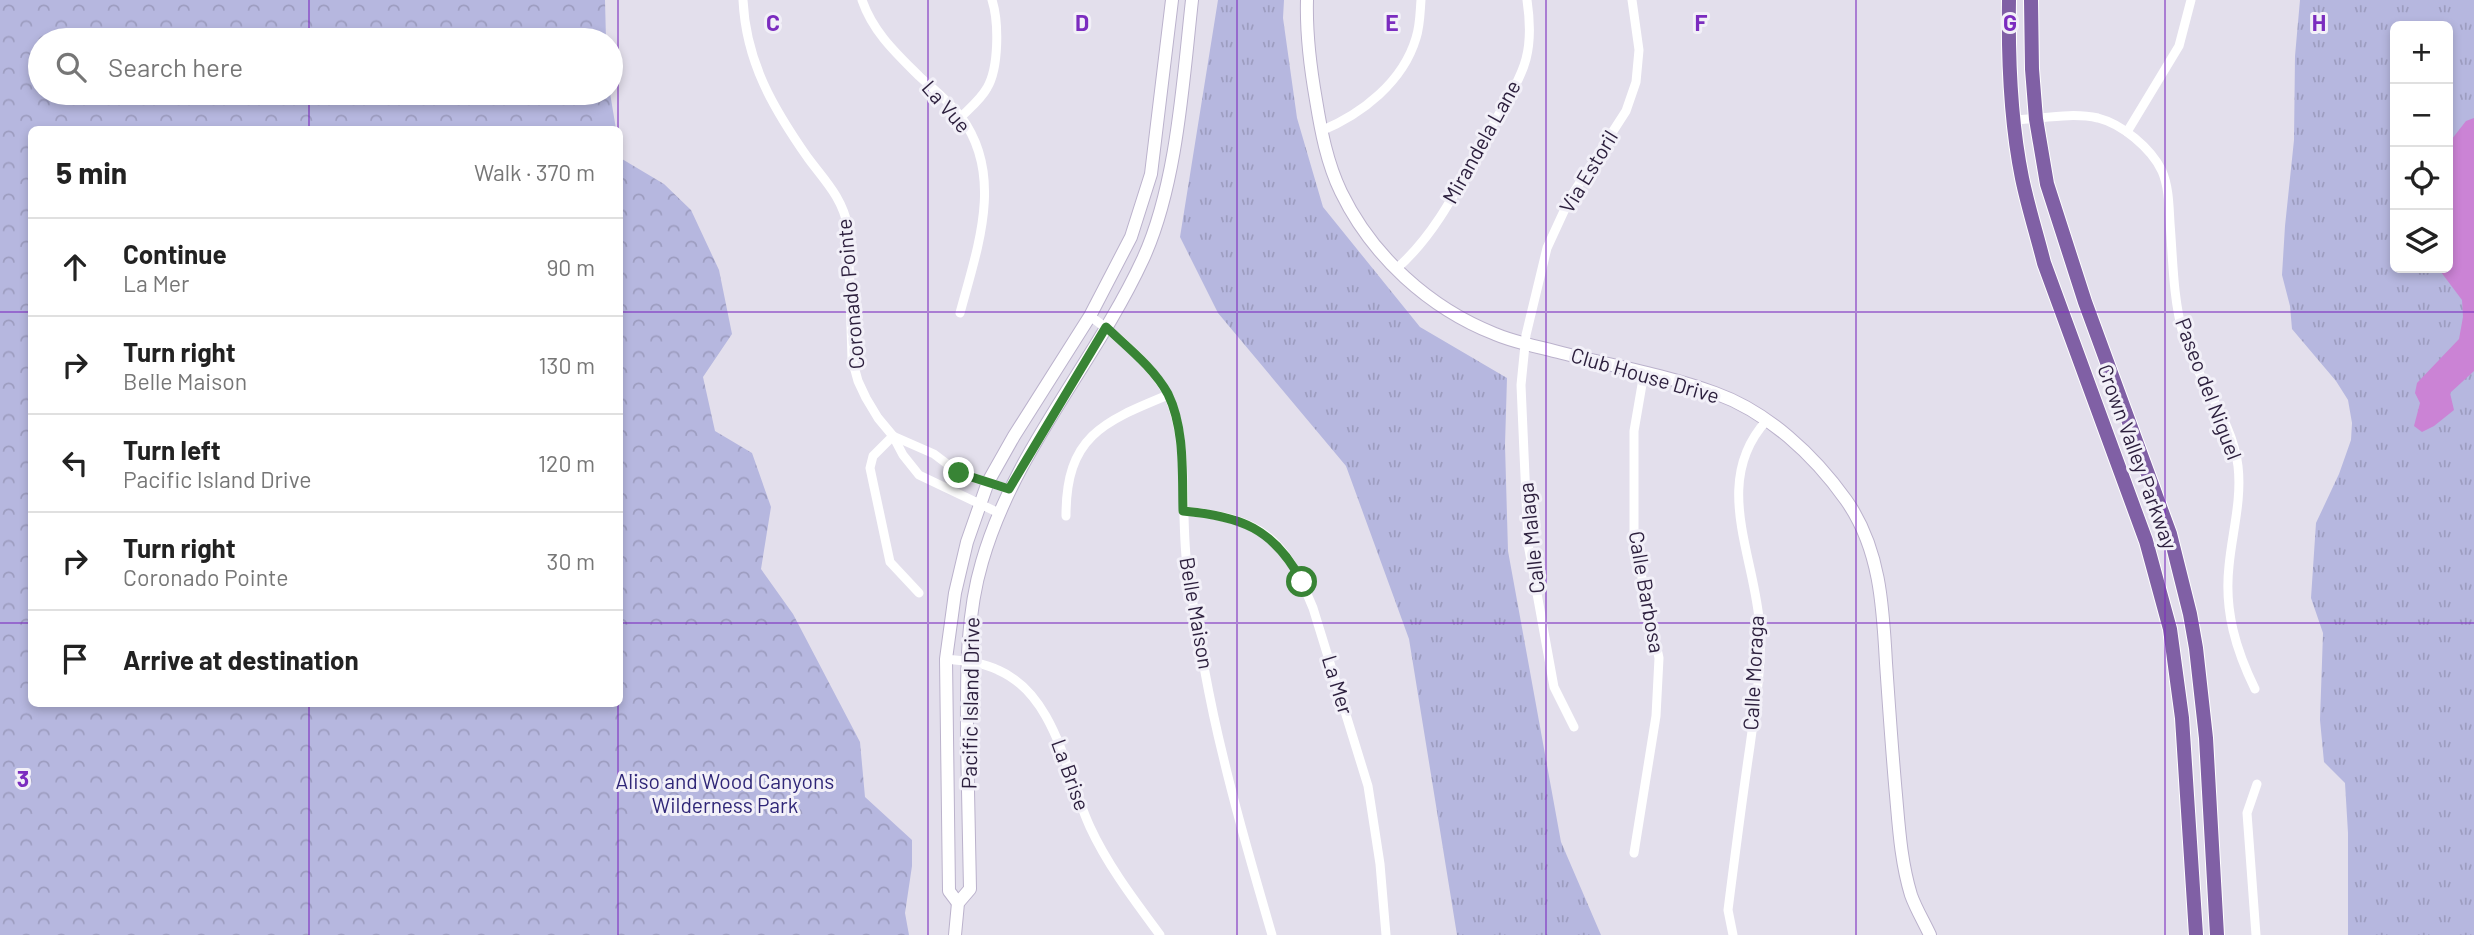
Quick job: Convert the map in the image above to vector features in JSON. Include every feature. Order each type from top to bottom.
[{"type":"main road","name":"Pacific Island Drive","points":[[958,903],[949,891],[946,659],[955,593],[967,542],[988,482],[1090,316],[1131,237],[1151,174],[1172,0]]},
{"type":"main road","name":"Pacific Island Drive","points":[[955,935],[958,903],[970,889],[968,662],[970,624],[981,565],[1009,489],[1144,258],[1169,184],[1192,0]]},
{"type":"main road","name":"Club House Drive","points":[[1307,0],[1306,35],[1321,131],[1341,191],[1379,252],[1396,269],[1449,312],[1496,335],[1716,393],[1767,420],[1811,458],[1860,522],[1870,550],[1883,605],[1900,849],[1912,898],[1930,935]]},
{"type":"main road","name":"Crown Valley Parkway","points":[[2009,0],[2009,75],[2022,178],[2044,262],[2146,541],[2170,629],[2182,718],[2196,935]]},
{"type":"main road","name":"Crown Valley Parkway","points":[[2031,0],[2036,119],[2047,184],[2066,250],[2158,497],[2180,570],[2196,648],[2206,738],[2217,935]]},
{"type":"street","name":"Coronado Pointe","points":[[743,0],[750,48],[759,78],[787,128],[844,208],[848,227],[852,359],[866,398],[893,436],[902,455],[919,475],[999,513]]},
{"type":"street","name":"La Vue","points":[[862,0],[877,32],[961,117],[975,141],[983,172],[985,212],[960,313]]},
{"type":"street","points":[[961,117],[989,86],[997,44],[997,25],[992,0]]},
{"type":"street","points":[[1321,131],[1346,121],[1379,95],[1396,77],[1416,38],[1421,0]]},
{"type":"street","name":"Mirandela Lane","points":[[1396,269],[1411,256],[1442,214],[1505,104],[1526,61],[1530,36],[1527,0]]},
{"type":"street","name":"Via Estoril","points":[[1527,344],[1526,335],[1547,248],[1570,198],[1626,111],[1636,82],[1639,50],[1632,0]]},
{"type":"street","points":[[2127,132],[2179,46],[2191,0]]},
{"type":"street","name":"Paseo del Niguel","points":[[2013,120],[2096,118],[2127,132],[2150,154],[2162,172],[2168,196],[2177,306],[2183,334],[2193,362],[2218,406],[2233,443],[2238,466],[2239,490],[2227,599],[2231,626],[2242,663],[2255,689]]},
{"type":"street","name":"Belle Maison","points":[[1090,316],[1106,327],[1147,367],[1168,395],[1176,420],[1181,446],[1188,576],[1220,743],[1272,935]]},
{"type":"street","name":"Calle Malaga","points":[[1527,344],[1521,385],[1528,544],[1554,687],[1574,727]]},
{"type":"street","name":"Calle Barbosa","points":[[1634,852],[1657,716],[1659,658],[1634,540],[1634,431],[1644,373]]},
{"type":"street","points":[[1066,516],[1066,489],[1073,463],[1088,439],[1131,410],[1168,395]]},
{"type":"street","name":"Calle Moraga","points":[[1733,935],[1728,910],[1756,700],[1760,630],[1755,585],[1737,505],[1738,479],[1751,440],[1767,420]]},
{"type":"street","name":"Coronado Pointe","points":[[893,436],[934,454],[959,473],[1009,489]]},
{"type":"street","points":[[893,436],[873,456],[870,468],[890,562],[919,593]]},
{"type":"street","name":"La Mer","points":[[1183,511],[1216,514],[1255,528],[1290,559],[1302,582],[1313,608],[1368,786],[1387,935]]},
{"type":"street","name":"La Brise","points":[[946,659],[1000,670],[1026,690],[1042,707],[1056,734],[1091,831],[1160,935]]},
{"type":"street","points":[[2256,935],[2247,813],[2257,784]]},
{"type":"green space","name":"Aliso and Wood Canyons Wilderness Park","points":[[0,0],[605,0],[606,28],[28,28],[28,105],[612,105],[616,126],[28,126],[28,707],[623,707],[623,160],[664,184],[691,210],[719,270],[732,334],[703,377],[715,431],[752,453],[771,507],[761,569],[793,614],[860,742],[865,797],[912,840],[912,866],[905,913],[909,935],[0,935]]},
{"type":"green space","points":[[1218,0],[1284,0],[1283,18],[1297,118],[1323,207],[1420,327],[1507,378],[1505,445],[1508,551],[1561,842],[1601,935],[1457,935],[1409,639],[1346,466],[1218,313],[1180,237]]},
{"type":"green space","points":[[2300,0],[2474,0],[2474,935],[2348,935],[2345,783],[2324,762],[2320,720],[2323,633],[2311,598],[2316,523],[2339,474],[2351,440],[2352,423],[2348,400],[2336,381],[2292,329],[2290,306],[2282,275],[2294,140],[2295,56]]},
{"type":"shaded area","points":[[2474,118],[2474,371],[2450,393],[2454,410],[2422,432],[2414,426],[2420,403],[2415,393],[2417,383],[2459,339],[2463,317],[2462,300],[2442,273],[2453,273],[2453,138],[2466,121]]},
{"type":"route","points":[[959,473],[1009,489],[1021,464],[1106,327],[1147,367],[1168,395],[1181,446],[1183,511],[1216,514],[1255,528],[1290,559],[1302,582]]}]
